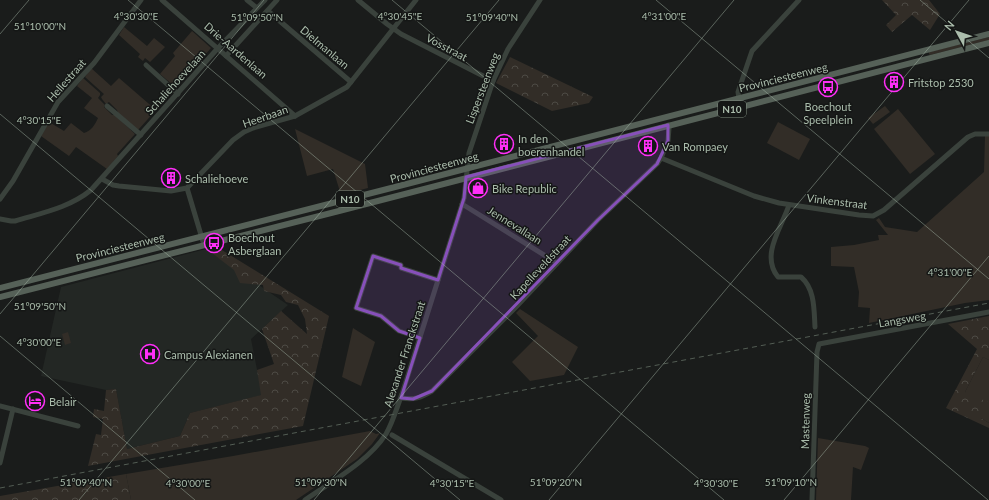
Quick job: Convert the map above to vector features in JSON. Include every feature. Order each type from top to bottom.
[{"type":"main road","name":"Provinciesteenweg","points":[[0,288],[989,34]]},
{"type":"main road","name":"Provinciesteenweg","points":[[0,297],[817,88],[989,42]]},
{"type":"main road","points":[[817,88],[824,84],[825,81],[824,78],[819,77]]},
{"type":"main road","points":[[677,123],[672,120],[681,114]]},
{"type":"street","name":"Hellestraat","points":[[0,198],[13,181],[58,102],[94,64],[141,0]]},
{"type":"street","name":"Drie-Aardenlaan","points":[[162,0],[295,116]]},
{"type":"street","points":[[247,0],[257,8]]},
{"type":"street","name":"Schaliehoevelaan","points":[[102,179],[218,48],[265,0]]},
{"type":"street","points":[[226,56],[278,0]]},
{"type":"street","name":"Vosstraat","points":[[358,0],[394,29],[493,82]]},
{"type":"street","name":"Heerbaan","points":[[187,188],[233,140],[244,132],[295,116],[347,87],[416,0]]},
{"type":"street","name":"Lispersteenweg","points":[[466,177],[469,152],[493,82],[508,49],[540,0]]},
{"type":"street","points":[[739,99],[738,92],[752,51],[799,0]]},
{"type":"street","name":"Dielmanlaan","points":[[268,11],[351,82]]},
{"type":"street","points":[[146,65],[178,94]]},
{"type":"street","points":[[107,106],[141,135]]},
{"type":"street","name":"Kapelleveldstraat","points":[[401,398],[413,400],[432,391],[516,308],[598,220],[650,171],[661,158],[668,141],[668,125]]},
{"type":"street","name":"Vinkenstraat","points":[[661,158],[754,196],[788,205],[859,215],[876,215],[890,205],[968,137],[976,134],[989,134]]},
{"type":"street","name":"Alexander Franckstraat","points":[[305,500],[360,461],[373,450],[387,432],[401,398],[462,204],[466,177]]},
{"type":"street","points":[[0,219],[11,222],[67,205],[84,196],[102,179],[113,185],[119,186],[170,191],[187,188],[200,236],[204,245]]},
{"type":"street","name":"Jennevallaan","points":[[462,204],[557,263]]},
{"type":"street","points":[[788,205],[773,242],[773,267],[778,277],[801,277],[805,280],[813,297],[815,327]]},
{"type":"street","points":[[420,338],[399,331],[381,316],[356,308],[373,256],[401,265],[401,268],[438,280]]},
{"type":"street","name":"Langsweg","points":[[819,344],[989,312]]},
{"type":"street","name":"Mastenweg","points":[[812,500],[817,352],[819,344]]},
{"type":"street","points":[[0,406],[78,426]]},
{"type":"street","points":[[0,463],[13,409]]},
{"type":"street","points":[[392,435],[502,500]]},
{"type":"highlighted area","points":[[668,125],[668,141],[657,164],[598,220],[432,391],[413,399],[401,398],[420,338],[399,331],[381,316],[356,308],[373,256],[401,265],[401,268],[438,280],[464,198],[466,177]]},
{"type":"shaded area","name":"Campus Alexianen","points":[[206,249],[288,305],[251,339],[262,395],[190,413],[180,436],[127,449],[116,389],[106,390],[41,376],[61,287]]},
{"type":"green space","points":[[882,0],[929,0],[940,14],[930,30],[912,15],[892,32],[886,25],[896,15]]},
{"type":"green space","points":[[124,27],[147,46],[154,38],[165,47],[150,62],[145,58],[143,61],[138,57],[140,54],[119,35]]},
{"type":"green space","points":[[192,31],[211,48],[178,85],[174,86],[160,74],[175,56],[173,53]]},
{"type":"green space","points":[[989,37],[989,40],[930,55],[929,54],[929,52]]},
{"type":"green space","points":[[510,57],[593,97],[589,103],[552,111],[496,83]]},
{"type":"green space","points":[[91,68],[111,86],[119,78],[156,110],[138,130],[118,113],[109,102],[106,104],[101,97],[104,94],[85,77]]},
{"type":"green space","points":[[83,78],[100,93],[98,98],[105,105],[104,107],[135,134],[117,154],[118,156],[107,169],[76,147],[69,156],[41,136],[49,122],[64,131],[71,123],[84,133],[89,131],[94,125],[98,118],[84,108],[92,98],[77,86]]},
{"type":"green space","points":[[885,106],[890,112],[873,124],[868,118]]},
{"type":"green space","points":[[898,109],[935,154],[910,174],[874,129]]},
{"type":"green space","points":[[778,122],[810,139],[799,160],[767,143]]},
{"type":"green space","points":[[295,129],[365,164],[368,188],[341,195],[333,169],[307,176]]},
{"type":"green space","points":[[985,136],[989,136],[989,300],[965,303],[869,323],[870,308],[858,307],[859,292],[854,267],[831,266],[831,247],[854,245],[879,240],[878,235],[888,235],[876,220],[879,218],[885,227],[917,232],[984,172]]},
{"type":"green space","points":[[217,247],[329,316],[303,426],[88,466],[96,434],[101,435],[103,419],[93,417],[94,409],[104,411],[106,390],[116,389],[127,449],[180,436],[190,413],[261,395],[257,370],[274,364],[262,329],[281,311],[307,334],[305,319],[298,305],[286,302],[281,295],[264,291],[263,285],[240,283],[234,270],[208,250]]},
{"type":"green space","points":[[520,309],[578,347],[564,375],[530,381],[512,362],[538,336],[516,313]]},
{"type":"green space","points":[[989,316],[989,360],[983,357],[965,392],[988,402],[981,418],[989,423],[989,428],[946,408],[977,349],[948,324]]},
{"type":"green space","points":[[353,328],[375,342],[361,386],[342,377]]},
{"type":"green space","points":[[68,332],[71,343],[65,345],[62,334]]},
{"type":"green space","points":[[983,357],[989,360],[989,423],[981,418],[965,392]]},
{"type":"green space","points":[[370,431],[376,434],[380,433],[372,444],[357,459],[296,500],[131,500],[126,474]]},
{"type":"green space","points":[[818,438],[869,448],[861,470],[853,467],[851,500],[816,500]]},
{"type":"green space","points":[[126,474],[131,500],[0,500],[0,496]]},
{"type":"railway","points":[[0,488],[989,303]]},
{"type":"place","name":"Fritstop 2530","points":[[894,82]]},
{"type":"place","name":"Boechout Speelplein","points":[[828,87]]},
{"type":"place","name":"In den boerenhandel","points":[[504,144]]},
{"type":"place","name":"Van Rompaey","points":[[648,146]]},
{"type":"place","name":"Schaliehoeve","points":[[171,178]]},
{"type":"place","name":"Bike Republic","points":[[478,188]]},
{"type":"place","name":"Boechout Asberglaan","points":[[214,243]]},
{"type":"place","name":"Campus Alexianen","points":[[150,354]]},
{"type":"place","name":"Belair","points":[[35,401]]}]
